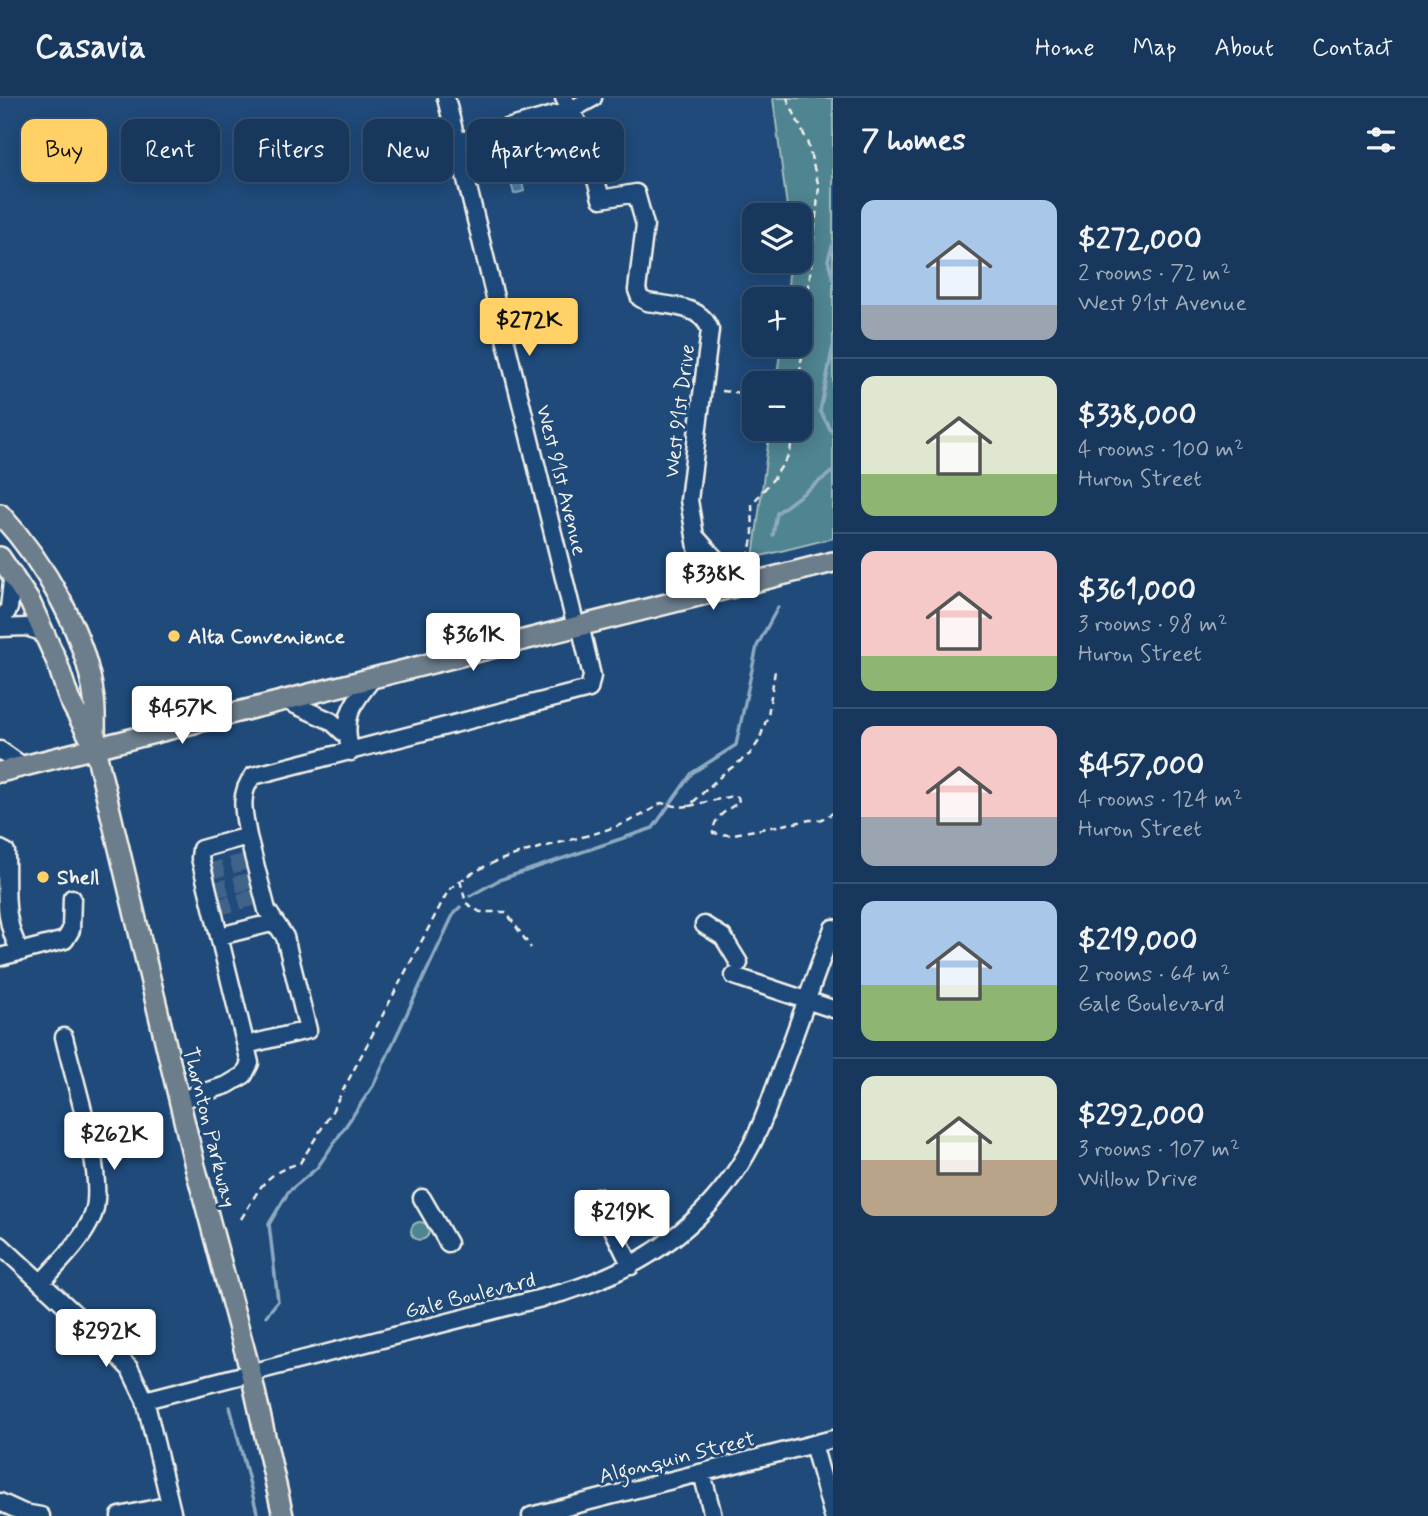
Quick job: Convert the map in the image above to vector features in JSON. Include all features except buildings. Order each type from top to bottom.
[{"type":"main road","name":"Thornton Parkway","points":[[0,514],[46,572],[77,638],[94,698],[95,748],[180,1100],[251,1374],[283,1516]]},
{"type":"main road","name":"Thornton Parkway","points":[[0,557],[30,602],[45,633],[69,699],[95,748]]},
{"type":"main road","points":[[0,772],[833,562]]},
{"type":"street","name":"West 91st Avenue","points":[[351,751],[589,689],[592,676],[446,98]]},
{"type":"street","points":[[458,142],[567,104],[593,98]]},
{"type":"street","name":"West 91st Drive","points":[[567,104],[584,134],[601,199],[636,193],[645,225],[637,290],[640,299],[699,313],[707,321],[710,330],[689,500],[696,537]]},
{"type":"street","points":[[696,537],[739,585]]},
{"type":"street","points":[[678,601],[698,554],[696,537]]},
{"type":"street","points":[[13,573],[9,608],[0,626],[45,633]]},
{"type":"street","points":[[345,734],[351,709],[373,678]]},
{"type":"street","points":[[246,1045],[308,1030],[285,937],[258,897],[249,861],[243,800],[246,785],[253,776],[351,751],[345,734],[331,721],[285,700]]},
{"type":"street","points":[[0,750],[23,766]]},
{"type":"street","points":[[180,1100],[227,1085],[244,1075],[250,1063],[201,849],[248,836]]},
{"type":"street","points":[[3,851],[8,914],[21,952]]},
{"type":"street","points":[[0,957],[65,940],[71,930],[72,898]]},
{"type":"street","points":[[220,936],[275,922]]},
{"type":"street","points":[[704,925],[723,937],[736,969],[833,1009]]},
{"type":"street","name":"Gale Boulevard","points":[[145,1400],[565,1292],[592,1284],[657,1251],[703,1211],[740,1165],[760,1126],[833,928]]},
{"type":"street","points":[[41,1283],[82,1235],[97,1203],[98,1187],[94,1161],[64,1037]]},
{"type":"street","points":[[597,1197],[631,1266]]},
{"type":"street","points":[[422,1198],[448,1243]]},
{"type":"street","points":[[0,1245],[120,1357],[136,1379],[145,1400],[172,1511],[120,1516]]},
{"type":"street","name":"Algonquin Street","points":[[531,1516],[591,1509],[702,1473],[833,1439]]},
{"type":"street","points":[[814,1444],[832,1516]]},
{"type":"street","points":[[702,1473],[713,1516]]},
{"type":"street","points":[[0,1502],[24,1513],[41,1516]]},
{"type":"path","points":[[787,98],[807,141],[819,187],[800,371]]},
{"type":"path","points":[[722,391],[742,393]]},
{"type":"path","points":[[720,563],[749,554],[752,504],[774,478],[790,453],[792,441]]},
{"type":"path","points":[[689,806],[723,774],[750,754],[759,741],[768,715],[775,671]]},
{"type":"path","points":[[241,1219],[264,1182],[279,1169],[300,1163],[330,1115],[448,891],[460,880],[479,868],[631,821],[661,803],[689,806],[738,797],[738,802],[713,824],[713,833],[716,835],[820,820],[833,813]]},
{"type":"path","points":[[460,880],[466,903],[480,912],[506,912],[531,948]]},
{"type":"green space","points":[[773,98],[833,98],[833,538],[753,558],[768,441],[812,441],[812,371],[778,371],[779,357],[812,357],[812,287],[788,287],[789,273],[812,273],[812,203],[786,203]]},
{"type":"green space","points":[[420,1222],[426,1225],[429,1231],[426,1237],[420,1240],[414,1237],[411,1231],[414,1225]]},
{"type":"water","points":[[511,182],[522,182],[524,191],[514,194]]},
{"type":"waterway","points":[[833,243],[828,260],[833,279]]},
{"type":"waterway","points":[[833,346],[820,411],[833,434]]},
{"type":"waterway","points":[[773,535],[777,513],[833,471]]},
{"type":"waterway","points":[[470,896],[499,880],[653,828],[692,773],[736,745],[757,646],[778,607]]},
{"type":"waterway","points":[[266,1316],[278,1301],[269,1224],[289,1191],[317,1168],[373,1086],[454,913],[460,907]]},
{"type":"waterway","points":[[230,1407],[258,1516]]},
{"type":"tunnel","points":[[208,872],[244,862]]},
{"type":"tunnel","points":[[212,891],[249,881]]},
{"type":"tunnel","points":[[216,908],[253,898]]},
{"type":"place","name":"Alta Convenience","points":[[174,636]]},
{"type":"place","name":"Shell","points":[[43,877]]}]
